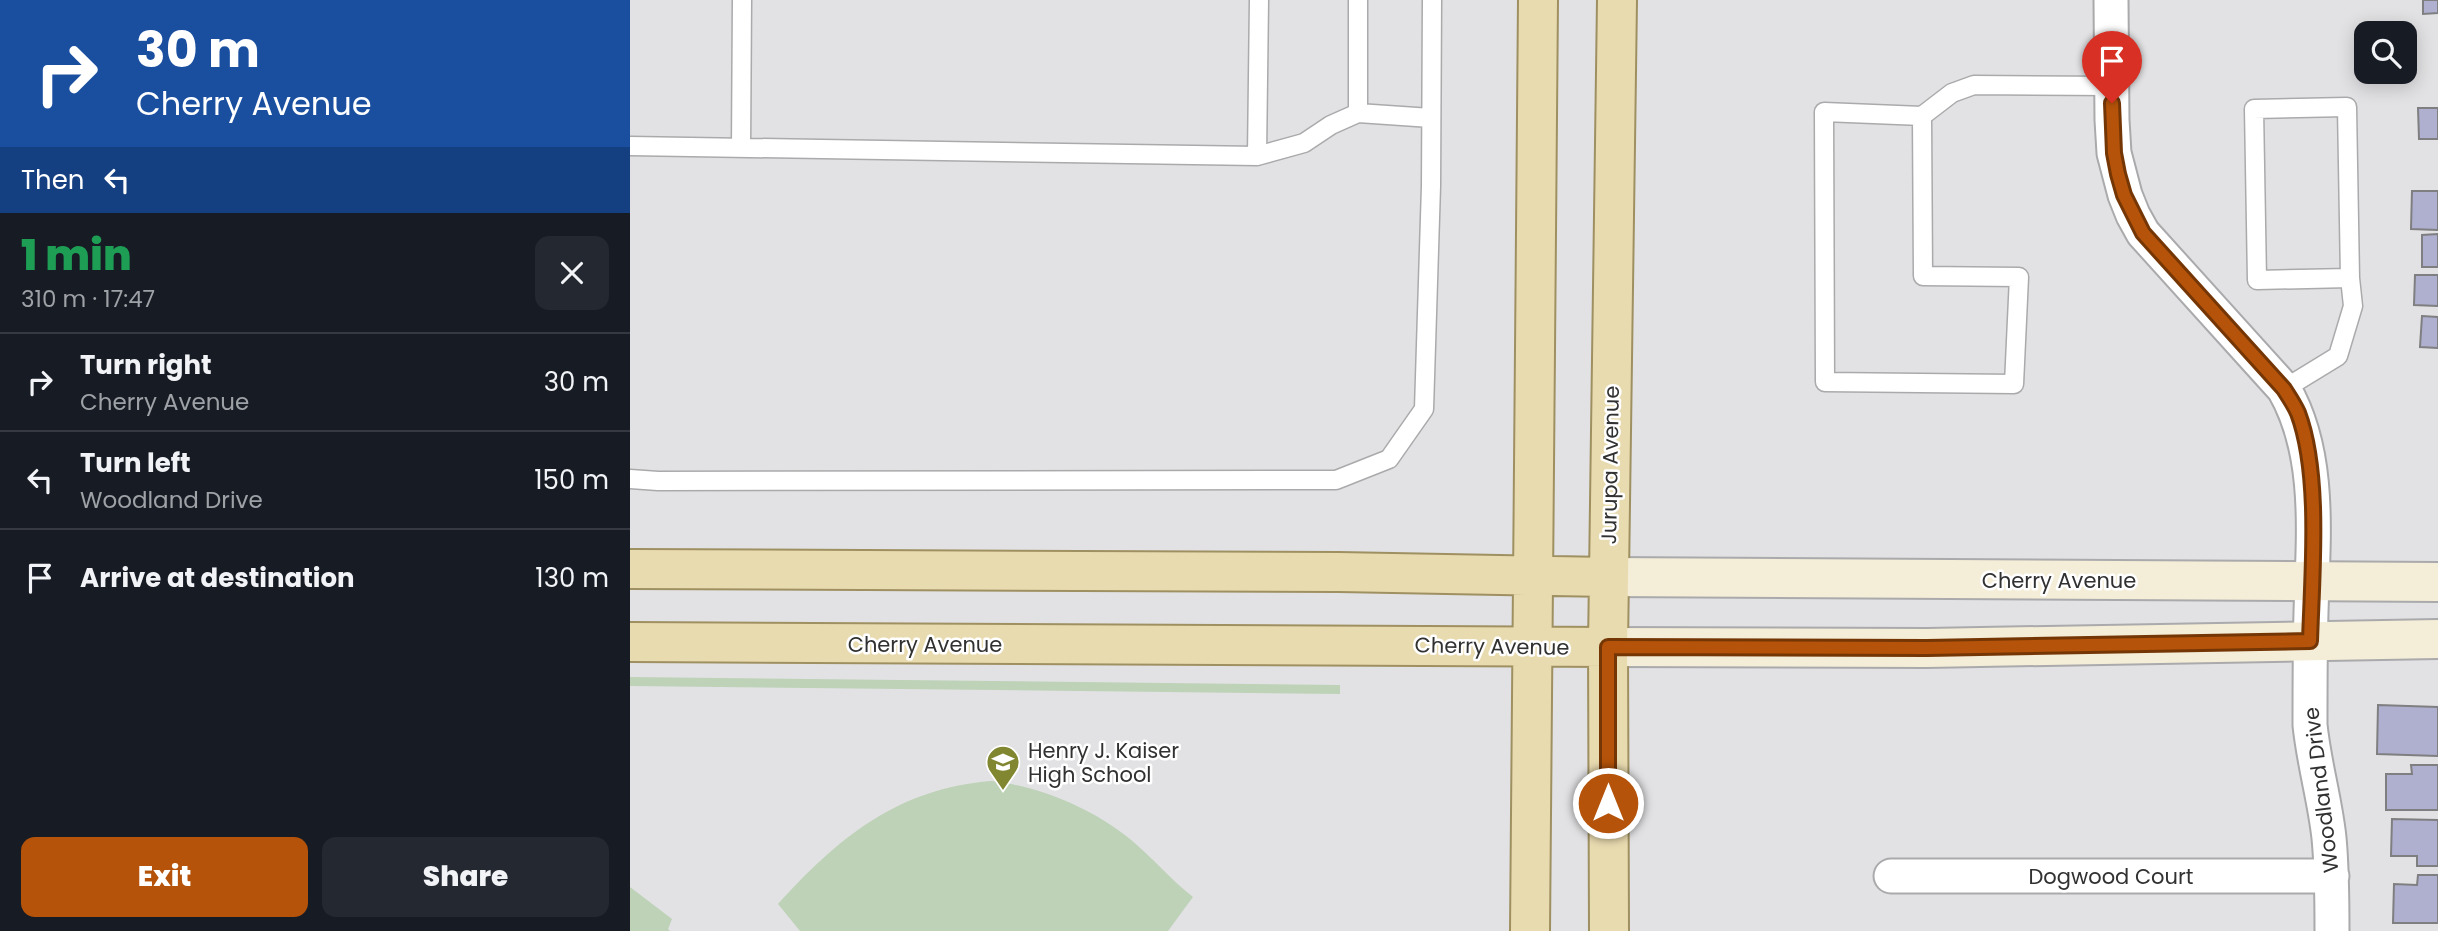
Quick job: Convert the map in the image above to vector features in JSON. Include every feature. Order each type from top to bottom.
[{"type":"main road","points":[[1530,931],[1538,0]]},
{"type":"main road","name":"Jurupa Avenue","points":[[1609,931],[1608,647],[1617,0]]},
{"type":"main road","name":"Cherry Avenue","points":[[630,569],[2438,582]]},
{"type":"main road","name":"Cherry Avenue","points":[[630,642],[1927,648],[2438,639]]},
{"type":"street","name":"Woodland Drive","points":[[2111,0],[2112,120],[2118,174],[2124,195],[2143,233],[2284,389],[2297,411],[2309,465],[2312,501],[2311,725],[2314,759],[2329,837],[2332,931]]},
{"type":"street","name":"Dogwood Court","points":[[1891,876],[2332,876]]},
{"type":"lane","points":[[741,148],[742,0]]},
{"type":"lane","points":[[1257,156],[1259,0]]},
{"type":"lane","points":[[1358,0],[1358,113]]},
{"type":"lane","points":[[630,479],[1336,480],[1390,459],[1424,409],[1432,0]]},
{"type":"lane","points":[[1922,116],[1923,276],[2019,277],[2014,384],[1825,382],[1824,113],[1922,116],[1952,93],[1974,85],[2112,86]]},
{"type":"lane","points":[[2284,389],[2338,356],[2353,306],[2350,278],[2347,107],[2254,109],[2257,280],[2350,278]]},
{"type":"lane","points":[[630,146],[1257,156],[1304,143],[1331,125],[1358,113],[1431,118]]},
{"type":"green space","points":[[630,677],[1340,685],[1340,694],[630,686]]},
{"type":"green space","points":[[991,781],[1046,793],[1082,808],[1130,839],[1193,897],[1168,931],[800,931],[778,904],[824,858],[872,820],[927,794]]},
{"type":"green space","points":[[630,887],[672,919],[668,929],[670,931],[630,931]]},
{"type":"building","points":[[2423,0],[2438,0],[2438,13],[2423,14]]},
{"type":"building","points":[[2418,108],[2438,108],[2438,139],[2419,139]]},
{"type":"building","points":[[2412,191],[2438,191],[2438,230],[2411,229]]},
{"type":"building","points":[[2438,234],[2438,267],[2422,267],[2422,235]]},
{"type":"building","points":[[2415,275],[2438,275],[2438,306],[2414,305]]},
{"type":"building","points":[[2422,316],[2438,317],[2438,348],[2420,347]]},
{"type":"building","points":[[2378,705],[2438,707],[2438,756],[2377,754]]},
{"type":"building","points":[[2411,765],[2438,765],[2438,810],[2386,810],[2386,774],[2412,774]]},
{"type":"building","points":[[2392,819],[2438,820],[2438,866],[2417,866],[2417,856],[2391,856]]},
{"type":"building","points":[[2418,875],[2438,875],[2438,923],[2393,923],[2394,884],[2417,885]]},
{"type":"place","name":"Henry J. Kaiser High School","points":[[1003,792]]},
{"type":"route","points":[[1608,803],[1608,647],[1927,648],[2310,641],[2312,501],[2305,439],[2297,411],[2284,389],[2143,233],[2124,195],[2118,174],[2114,153],[2112,103]]}]
